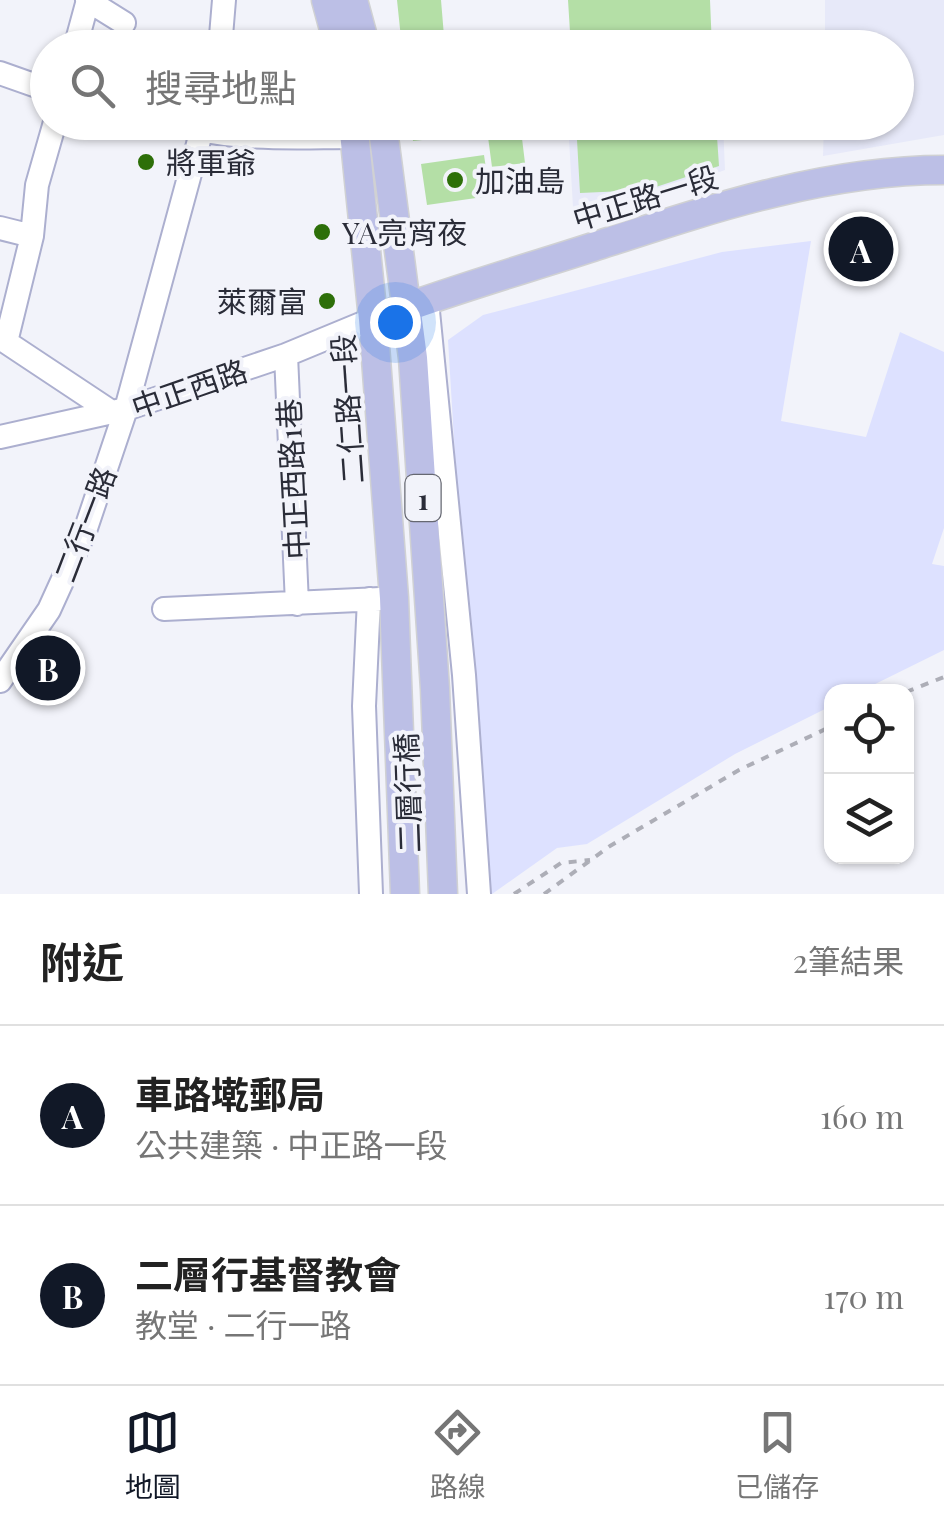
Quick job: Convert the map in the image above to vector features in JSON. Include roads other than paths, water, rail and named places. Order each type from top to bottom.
[{"type":"main road","points":[[326,0],[334,30]]},
{"type":"main road","points":[[353,0],[361,30]]},
{"type":"main road","name":"二仁路一段","points":[[355,140],[372,320],[381,599],[398,692]]},
{"type":"main road","name":"1","points":[[385,140],[416,304]]},
{"type":"main road","name":"中正路一段","points":[[372,320],[732,203],[864,175],[944,170]]},
{"type":"main road","name":"二層行橋","points":[[416,304],[414,376],[435,689],[443,894]]},
{"type":"main road","name":"二層行橋","points":[[398,692],[405,894]]},
{"type":"street","points":[[80,30],[87,0],[124,23]]},
{"type":"street","points":[[222,30],[224,0]]},
{"type":"street","points":[[0,73],[30,84]]},
{"type":"street","points":[[50,140],[37,185],[32,236],[6,342],[120,411]]},
{"type":"street","name":"二行一路","points":[[0,681],[49,610],[86,531],[199,140]]},
{"type":"street","points":[[0,228],[32,236]]},
{"type":"street","points":[[416,304],[464,675],[479,894]]},
{"type":"street","name":"中正西路","points":[[0,437],[120,411],[286,355],[372,320]]},
{"type":"street","name":"中正西路1巷","points":[[286,355],[297,604]]},
{"type":"street","points":[[164,609],[381,599],[364,706],[371,894]]},
{"type":"place","name":"將軍爺","points":[[146,162]]},
{"type":"place","name":"加油島","points":[[455,180]]},
{"type":"place","name":"YA亮宵夜","points":[[322,232]]},
{"type":"place","name":"車路墘郵局","points":[[861,249]]},
{"type":"place","name":"萊爾富","points":[[327,301]]},
{"type":"place","name":"二層行基督教會","points":[[48,668]]}]
